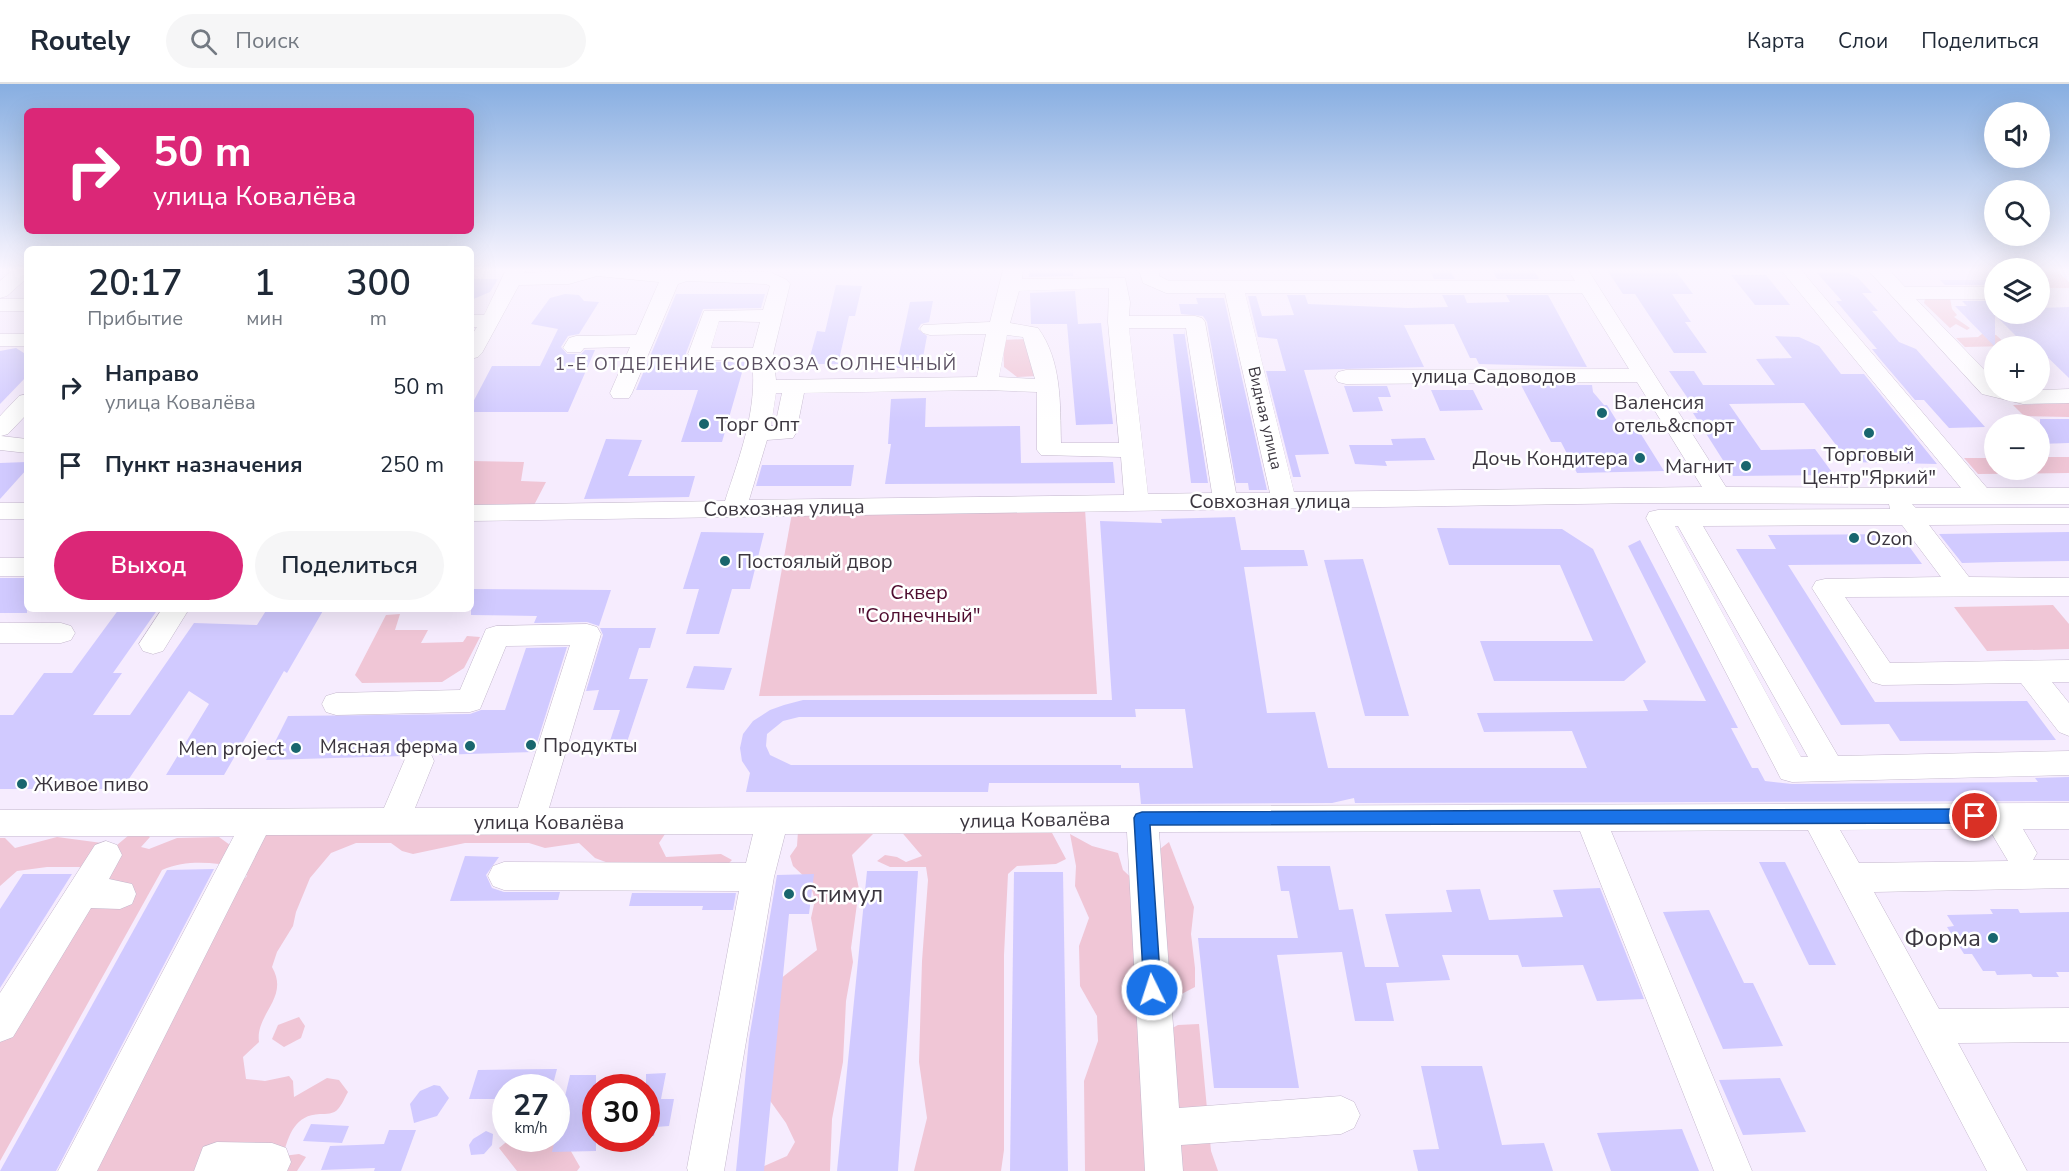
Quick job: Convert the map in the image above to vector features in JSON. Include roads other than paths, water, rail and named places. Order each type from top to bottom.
[{"type":"street","points":[[474,343],[481,321]]},
{"type":"street","points":[[621,393],[651,321]]},
{"type":"street","points":[[709,321],[699,354],[762,354]]},
{"type":"street","points":[[735,508],[758,433],[766,387],[762,354],[771,321]]},
{"type":"street","points":[[987,383],[1000,321]]},
{"type":"street","name":"Видная улица","points":[[1242,321],[1284,500]]},
{"type":"street","points":[[1609,321],[1718,494]]},
{"type":"street","points":[[1834,321],[1980,495]]},
{"type":"street","points":[[1926,321],[1984,383]]},
{"type":"street","points":[[1137,502],[1118,322],[1195,322],[1225,501]]},
{"type":"street","points":[[930,328],[998,328],[1031,332],[1041,350],[1049,387],[1049,450],[1132,450]]},
{"type":"street","points":[[0,340],[24,340]]},
{"type":"street","points":[[574,348],[576,342],[642,341]]},
{"type":"street","name":"улица Садоводов","points":[[1346,377],[1642,375]]},
{"type":"street","points":[[766,387],[987,383],[1049,387]]},
{"type":"street","points":[[758,433],[785,433],[794,387]]},
{"type":"street","points":[[2050,396],[2069,396]]},
{"type":"street","points":[[0,429],[24,405]]},
{"type":"street","points":[[0,442],[24,446]]},
{"type":"street","name":"Совхозная улица","points":[[474,513],[1718,494],[1900,505],[1980,495],[2069,496]]},
{"type":"street","points":[[1644,495],[1792,770],[2069,763]]},
{"type":"street","points":[[1658,518],[1900,505],[2069,516]]},
{"type":"street","points":[[1900,505],[1962,586]]},
{"type":"street","points":[[1686,518],[1830,769]]},
{"type":"street","points":[[0,567],[24,567]]},
{"type":"street","points":[[2069,586],[1825,588],[1882,674],[2069,671]]},
{"type":"street","points":[[153,644],[174,612]]},
{"type":"street","points":[[0,633],[61,633]]},
{"type":"street","points":[[336,704],[470,701],[496,636],[587,634],[529,822]]},
{"type":"street","points":[[2028,672],[2069,724]]},
{"type":"street","points":[[394,822],[419,760]]},
{"type":"street","points":[[1816,816],[2008,1171]]},
{"type":"street","points":[[1997,816],[2021,854]]},
{"type":"street","name":"улица Ковалёва","points":[[0,823],[2069,816]]},
{"type":"street","points":[[1590,817],[1733,1171]]},
{"type":"street","points":[[1142,818],[1164,1171]]},
{"type":"street","points":[[706,1168],[758,876],[772,821]]},
{"type":"street","points":[[77,1171],[256,822]]},
{"type":"street","points":[[0,1025],[106,855]]},
{"type":"street","points":[[1850,878],[2069,874]]},
{"type":"street","points":[[504,876],[758,876]]},
{"type":"street","points":[[82,893],[120,894]]},
{"type":"street","points":[[1930,1026],[2069,1025]]},
{"type":"street","points":[[1161,1128],[1341,1115]]},
{"type":"street","points":[[213,1171],[217,1161],[272,1162]]},
{"type":"place","name":"Валенсия отель&спорт","points":[[1602,413]]},
{"type":"place","name":"Торг Опт","points":[[704,424]]},
{"type":"place","name":"Торговый Центр\"Яркий\"","points":[[1869,433]]},
{"type":"place","name":"Дочь Кондитера","points":[[1640,458]]},
{"type":"place","name":"Магнит","points":[[1746,466]]},
{"type":"place","name":"Ozon","points":[[1854,538]]},
{"type":"place","name":"Постоялый двор","points":[[725,561]]},
{"type":"place","name":"Продукты","points":[[531,745]]},
{"type":"place","name":"Мясная ферма","points":[[470,746]]},
{"type":"place","name":"Men project","points":[[296,748]]},
{"type":"place","name":"Живое пиво","points":[[22,784]]},
{"type":"place","name":"Стимул","points":[[789,894]]},
{"type":"place","name":"Форма","points":[[1993,938]]},
{"type":"district","name":"1-Е ОТДЕЛЕНИЕ СОВХОЗА СОЛНЕЧНЫЙ","points":[[756,364]]},
{"type":"park label","name":"Сквер \"Солнечный\"","points":[[919,604]]}]
